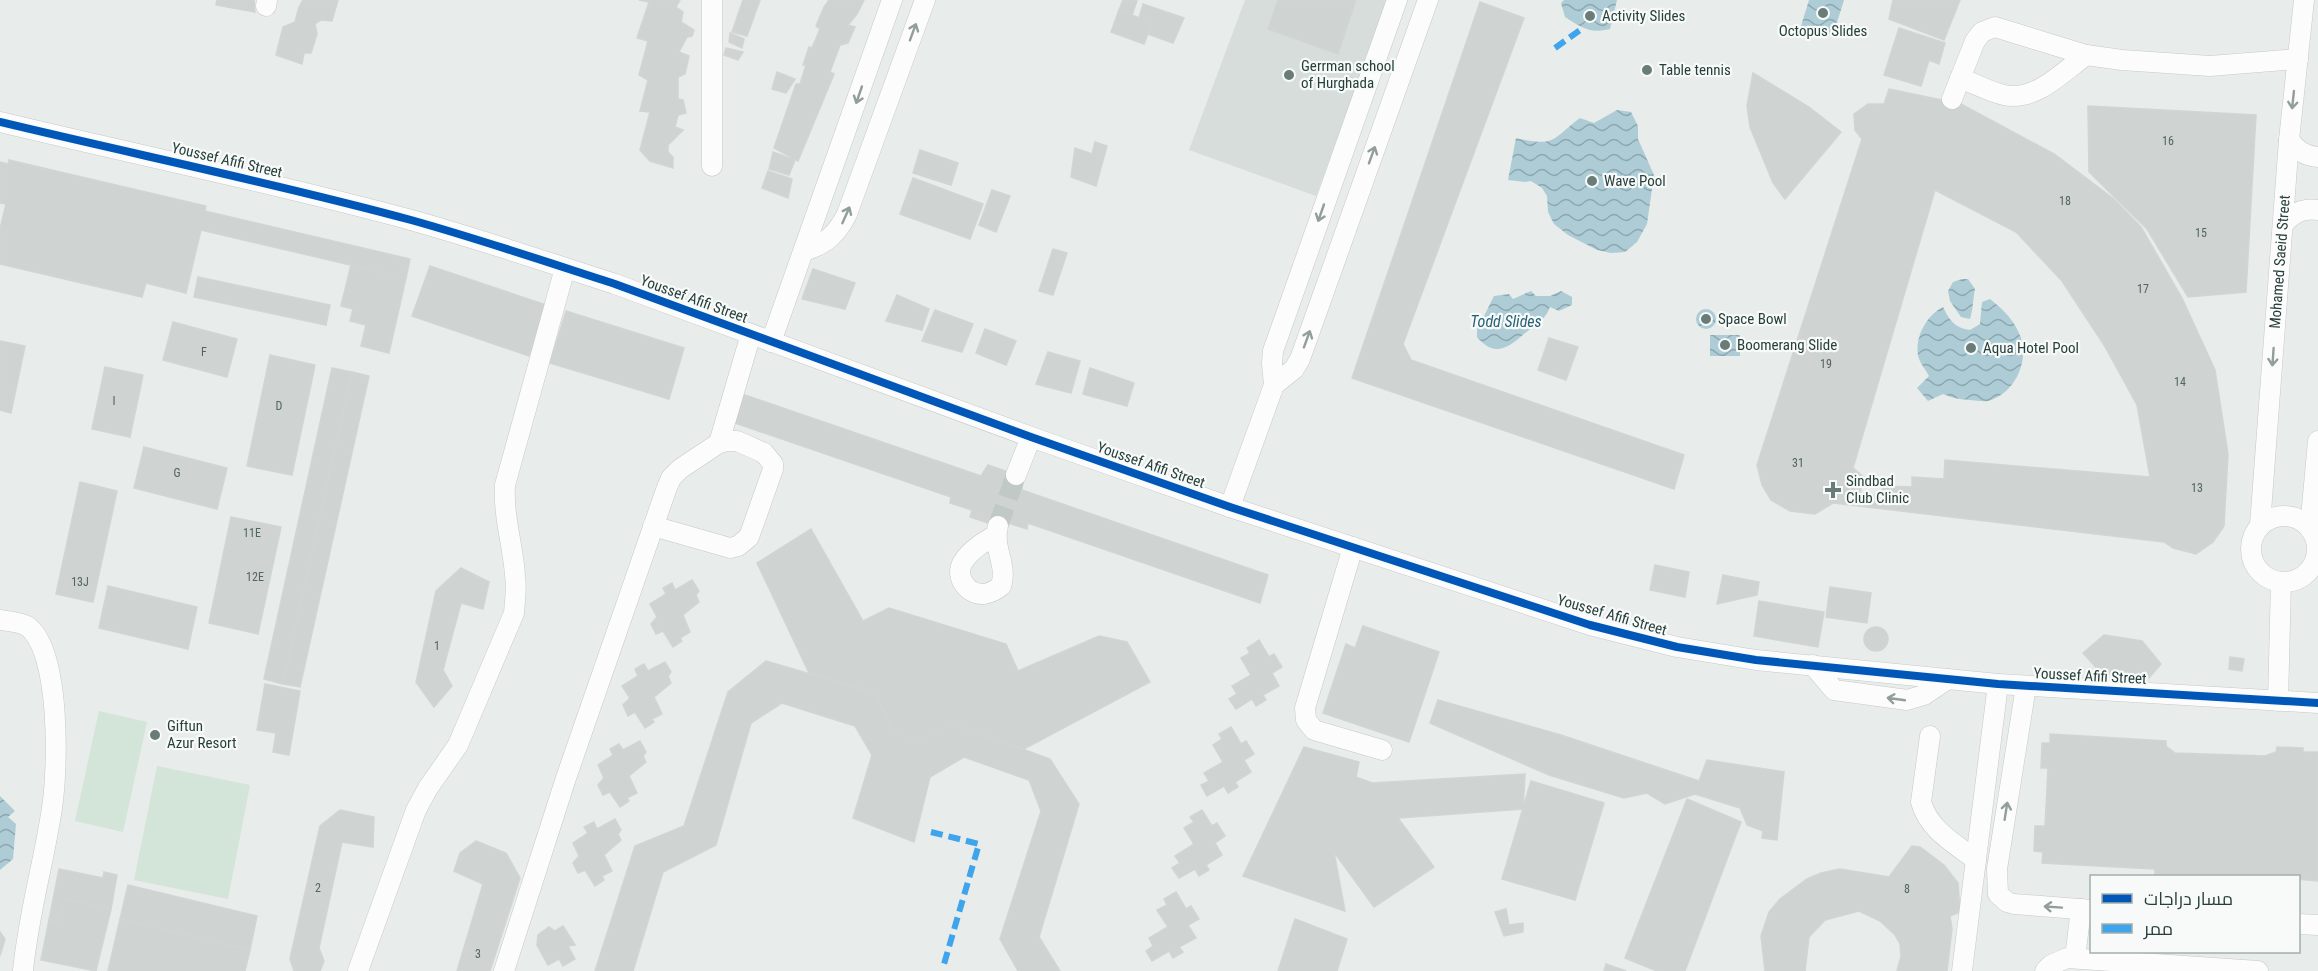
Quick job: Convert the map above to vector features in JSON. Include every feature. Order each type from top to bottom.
[{"type":"street","points":[[711,166],[712,0]]},
{"type":"street","points":[[771,342],[892,0]]},
{"type":"street","points":[[804,251],[818,247],[831,238],[841,227],[848,214],[925,0]]},
{"type":"street","points":[[1230,507],[1274,385],[1273,351],[1397,0]]},
{"type":"street","points":[[1274,385],[1294,369],[1300,359],[1428,0]]},
{"type":"street","name":"Mohamed Saeid Street","points":[[2260,525],[2289,140],[2304,0]]},
{"type":"street","points":[[1952,99],[1975,41],[1982,32],[1995,27],[2086,55],[2122,60],[2210,66],[2298,59]]},
{"type":"street","points":[[1383,40],[1410,50]]},
{"type":"street","points":[[1960,78],[2005,96],[2021,95],[2038,91],[2086,55]]},
{"type":"street","name":"Youssef Afifi Street","points":[[0,123],[288,189],[411,220],[565,268],[615,284],[1031,437],[1230,507],[1590,625],[1677,647],[1756,660],[1998,684],[2318,704]]},
{"type":"street","points":[[2289,140],[2297,150],[2308,156],[2318,157]]},
{"type":"street","points":[[2283,225],[2291,215],[2303,210],[2318,210]]},
{"type":"street","points":[[358,971],[416,810],[428,788],[458,745],[514,613],[515,573],[505,513],[505,485],[565,268]]},
{"type":"street","points":[[719,443],[751,334]]},
{"type":"street","points":[[1016,475],[1031,437]]},
{"type":"street","points":[[504,971],[566,778],[653,526],[671,478],[680,469],[719,443],[737,441],[764,453],[773,464],[773,470],[749,537],[738,546],[730,548],[653,526]]},
{"type":"street","points":[[2310,529],[2318,441]]},
{"type":"street","points":[[2286,515],[2304,522],[2310,529],[2317,547],[2313,565],[2299,578],[2281,582],[2263,575],[2252,560],[2251,541],[2260,525],[2267,519],[2286,515]]},
{"type":"street","points":[[1353,547],[1305,708],[1306,720],[1314,730],[1383,750]]},
{"type":"street","points":[[2278,701],[2281,582]]},
{"type":"street","points":[[0,620],[26,625],[37,638],[46,654],[52,691],[55,751],[52,805],[22,971]]},
{"type":"street","points":[[1962,971],[1998,684]]},
{"type":"street","points":[[2026,686],[1997,869],[1998,894],[2007,902],[2014,904],[2086,909],[2075,958]]},
{"type":"street","points":[[1930,736],[1921,802],[1923,809],[1934,828],[1976,860]]},
{"type":"street","points":[[2300,924],[2318,925]]},
{"type":"street","points":[[2045,971],[2058,961],[2075,958],[2258,971]]},
{"type":"shaded area","name":"Gerrman school of Hurghada","points":[[1245,0],[1388,0],[1316,196],[1189,150]]},
{"type":"green space","points":[[99,711],[147,722],[123,832],[75,821]]},
{"type":"green space","points":[[157,766],[250,785],[228,899],[134,880]]},
{"type":"water","name":"Activity Slides","points":[[1564,0],[1617,0],[1610,29],[1597,31],[1586,29],[1565,17],[1561,3]]},
{"type":"water","name":"Octopus Slides","points":[[1809,0],[1844,0],[1833,35],[1801,26]]},
{"type":"water","name":"Wave Pool","points":[[1617,110],[1631,112],[1638,126],[1638,139],[1654,175],[1647,224],[1637,242],[1625,252],[1611,253],[1597,250],[1568,235],[1554,224],[1548,212],[1547,196],[1542,188],[1531,181],[1508,180],[1516,138],[1539,142],[1552,140],[1580,118],[1594,123]]},
{"type":"water","points":[[1968,279],[1975,289],[1970,319],[1961,317],[1950,301],[1948,291],[1953,282]]},
{"type":"water","name":"Todd Slides","points":[[1531,291],[1536,296],[1550,296],[1561,291],[1572,297],[1572,305],[1559,311],[1550,307],[1539,322],[1506,347],[1495,349],[1489,347],[1477,337],[1477,326],[1494,296],[1509,294],[1513,299]]},
{"type":"water","name":"Aqua Hotel Pool","points":[[1990,299],[2009,316],[2021,338],[2023,357],[2012,385],[2005,392],[1988,401],[1959,399],[1943,394],[1928,401],[1917,388],[1929,376],[1918,355],[1918,341],[1923,327],[1932,315],[1943,307],[1954,323],[1960,328],[1970,330],[1980,324],[1982,302]]},
{"type":"water","name":"Space Bowl","points":[[1702,309],[1710,309],[1716,315],[1716,323],[1710,329],[1702,329],[1696,323],[1696,315]]},
{"type":"water","name":"Boomerang Slide","points":[[1710,335],[1740,335],[1740,356],[1710,356]]},
{"type":"water","points":[[0,796],[15,811],[8,817],[16,824],[13,859],[0,870]]},
{"type":"building","points":[[217,0],[254,0],[255,12],[216,5]]},
{"type":"building","points":[[303,0],[338,0],[332,21],[321,20],[315,24],[317,34],[311,53],[304,53],[302,64],[276,55],[283,27],[295,22]]},
{"type":"building","points":[[639,0],[680,0],[676,7],[683,12],[681,22],[694,30],[692,36],[687,37],[679,52],[689,56],[685,74],[678,77],[678,99],[683,100],[686,113],[678,115],[675,127],[683,130],[668,145],[668,152],[673,157],[673,168],[650,161],[640,150],[650,112],[640,111],[648,80],[639,75],[648,41],[637,38],[649,2]]},
{"type":"building","points":[[743,0],[760,0],[747,36],[732,32]]},
{"type":"building","points":[[829,0],[864,0],[848,25],[855,27],[848,43],[840,45],[830,72],[834,74],[798,161],[774,148],[796,84],[800,84],[809,47],[812,48],[820,29],[816,26]]},
{"type":"building","points":[[1123,0],[1137,1],[1132,15],[1119,10]]},
{"type":"building","points":[[1278,0],[1356,0],[1338,54],[1268,29]]},
{"type":"building","points":[[1893,0],[1960,0],[1944,40],[1889,19]]},
{"type":"building","points":[[1480,2],[1524,18],[1403,344],[1411,360],[1684,455],[1674,489],[1352,378]]},
{"type":"building","points":[[1143,4],[1184,18],[1173,43],[1148,34],[1152,23],[1139,18]]},
{"type":"building","points":[[1119,10],[1152,23],[1144,44],[1111,32]]},
{"type":"building","points":[[1899,28],[1945,43],[1939,64],[1929,60],[1921,86],[1884,75]]},
{"type":"building","points":[[730,33],[744,39],[742,48],[729,42]]},
{"type":"building","points":[[726,48],[743,52],[738,60],[724,55]]},
{"type":"building","points":[[777,72],[795,79],[786,93],[772,89]]},
{"type":"building","points":[[1753,73],[1809,107],[1841,132],[1785,199],[1773,183],[1750,127],[1747,106]]},
{"type":"building","points":[[1889,89],[1961,104],[2054,154],[2114,199],[2141,227],[2182,298],[2215,370],[2228,454],[2224,526],[2213,542],[2196,554],[2173,548],[2164,542],[1833,503],[1815,514],[1790,511],[1771,500],[1762,485],[1757,465],[1862,139],[1855,130],[1854,114],[1868,104],[1884,104]],"holes":[[[1935,190],[2016,232],[2062,281],[2104,345],[2137,405],[2150,477],[1945,460],[1944,479],[1912,477],[1912,487],[1883,486],[1881,496],[1860,493],[1864,477],[1853,468]]]},
{"type":"building","points":[[2088,106],[2256,115],[2246,292],[2188,297],[2147,229],[2089,172]]},
{"type":"building","points":[[1095,142],[1107,146],[1096,186],[1071,177],[1075,148],[1092,154]]},
{"type":"building","points":[[920,150],[958,163],[951,185],[913,173]]},
{"type":"building","points":[[773,152],[795,160],[789,175],[769,169]]},
{"type":"building","points":[[9,160],[206,206],[205,211],[410,259],[406,278],[201,230],[186,293],[146,283],[142,297],[0,264],[0,229],[6,204],[0,203],[0,162],[8,164]]},
{"type":"building","points":[[768,171],[792,179],[788,198],[762,188]]},
{"type":"building","points":[[913,178],[983,204],[970,239],[900,214]]},
{"type":"building","points":[[992,190],[1010,196],[996,232],[979,225]]},
{"type":"building","points":[[1053,249],[1067,253],[1053,295],[1039,291]]},
{"type":"building","points":[[351,265],[406,278],[389,353],[361,346],[366,325],[350,321],[353,309],[341,306]]},
{"type":"building","points":[[430,266],[546,305],[529,356],[412,316]]},
{"type":"building","points":[[813,269],[855,283],[845,309],[802,299]]},
{"type":"building","points":[[198,277],[330,305],[326,325],[194,297]]},
{"type":"building","points":[[897,295],[929,309],[922,330],[886,321]]},
{"type":"building","points":[[935,310],[973,324],[962,352],[922,341]]},
{"type":"building","points":[[566,311],[684,348],[669,399],[550,363]]},
{"type":"building","points":[[173,322],[237,339],[227,377],[163,360]]},
{"type":"building","points":[[985,329],[1016,341],[1006,365],[976,353]]},
{"type":"building","points":[[1549,338],[1578,347],[1566,380],[1538,370]]},
{"type":"building","points":[[0,341],[25,346],[11,413],[0,410]]},
{"type":"building","points":[[1048,352],[1080,361],[1071,393],[1036,384]]},
{"type":"building","points":[[270,355],[315,365],[292,475],[247,466]]},
{"type":"building","points":[[105,367],[143,375],[130,437],[92,429]]},
{"type":"building","points":[[332,368],[352,372],[283,684],[264,679]]},
{"type":"building","points":[[1090,368],[1134,383],[1127,406],[1083,394]]},
{"type":"building","points":[[352,372],[369,376],[300,687],[283,684]]},
{"type":"building","points":[[739,393],[981,476],[988,465],[1023,477],[1022,490],[1268,575],[1260,603],[1028,523],[1027,529],[1008,523],[1006,529],[970,517],[972,510],[950,503],[951,497],[729,421]]},
{"type":"building","points":[[144,447],[227,468],[217,509],[134,488]]},
{"type":"building","points":[[80,482],[117,491],[93,602],[56,594]]},
{"type":"building","points":[[231,517],[281,527],[258,634],[209,623]]},
{"type":"building","points":[[811,529],[863,621],[889,608],[1006,644],[1018,671],[1099,636],[1127,642],[1150,682],[1024,749],[951,723],[918,743],[893,730],[875,693],[809,673],[757,563]]},
{"type":"building","points":[[1655,565],[1689,572],[1685,597],[1650,590]]},
{"type":"building","points":[[461,568],[489,582],[483,609],[461,603],[443,670],[452,686],[434,707],[416,682],[436,591]]},
{"type":"building","points":[[1723,575],[1759,582],[1757,595],[1717,604]]},
{"type":"building","points":[[692,580],[699,591],[696,595],[699,602],[683,615],[690,632],[680,638],[682,641],[673,647],[663,631],[656,634],[651,624],[657,617],[650,604],[666,594],[663,588],[672,583],[675,590]]},
{"type":"building","points":[[108,586],[197,607],[188,649],[99,628]]},
{"type":"building","points":[[1830,587],[1871,593],[1867,623],[1826,617]]},
{"type":"building","points":[[1759,601],[1824,612],[1818,647],[1754,636]]},
{"type":"building","points":[[1363,626],[1439,652],[1409,742],[1323,713],[1346,644],[1355,648]]},
{"type":"building","points":[[1871,627],[1881,627],[1888,634],[1888,644],[1881,651],[1871,651],[1864,644],[1864,634]]},
{"type":"building","points":[[2104,635],[2142,641],[2161,664],[2149,678],[2101,673],[2083,653]]},
{"type":"building","points":[[1259,640],[1269,657],[1274,654],[1282,667],[1272,673],[1279,686],[1263,695],[1266,700],[1256,706],[1252,699],[1236,709],[1229,699],[1237,694],[1232,686],[1251,675],[1241,658],[1250,653],[1247,648]]},
{"type":"building","points":[[2230,657],[2244,659],[2242,671],[2229,669]]},
{"type":"building","points":[[766,661],[875,693],[893,730],[918,743],[951,723],[1050,759],[1079,804],[1039,937],[1060,971],[1018,971],[1000,939],[1041,811],[1029,780],[964,757],[930,777],[914,842],[853,818],[872,755],[855,726],[782,703],[751,723],[716,845],[663,872],[633,971],[595,971],[635,846],[684,826],[728,692]]},
{"type":"building","points":[[665,662],[671,672],[668,676],[671,683],[654,697],[662,714],[652,719],[654,722],[645,728],[635,712],[628,716],[623,705],[630,698],[622,686],[638,676],[635,669],[644,664],[648,671]]},
{"type":"building","points":[[265,684],[300,691],[289,755],[273,752],[276,733],[257,730]]},
{"type":"building","points":[[1438,700],[1561,735],[1699,781],[1707,760],[1784,772],[1777,840],[1762,838],[1763,831],[1747,825],[1740,808],[1695,794],[1665,804],[1647,793],[1624,798],[1549,775],[1430,723]]},
{"type":"building","points":[[1231,727],[1241,744],[1246,741],[1254,754],[1244,760],[1251,772],[1235,782],[1238,787],[1228,793],[1224,786],[1207,796],[1201,785],[1209,781],[1204,773],[1223,762],[1213,745],[1222,739],[1219,734]]},
{"type":"building","points":[[2050,734],[2166,741],[2166,746],[2175,753],[2265,756],[2276,752],[2277,747],[2303,748],[2303,752],[2318,752],[2318,881],[2300,879],[2300,875],[2155,875],[2155,869],[2042,863],[2043,852],[2034,851],[2035,826],[2045,826],[2048,768],[2041,768],[2042,743],[2050,743]]},
{"type":"building","points":[[640,741],[646,752],[643,756],[646,762],[629,776],[637,793],[627,798],[629,801],[620,807],[610,792],[603,795],[598,785],[604,778],[598,765],[613,755],[610,749],[619,744],[623,750]]},
{"type":"building","points":[[1304,747],[1359,762],[1356,777],[1372,783],[1525,774],[1523,809],[1398,818],[1434,867],[1374,907],[1334,852],[1345,911],[1243,876]]},
{"type":"building","points":[[1531,781],[1604,803],[1575,900],[1502,879]]},
{"type":"building","points":[[1687,799],[1741,822],[1685,971],[1657,971],[1625,958]]},
{"type":"building","points":[[340,810],[374,817],[373,847],[342,842],[319,948],[324,961],[320,971],[294,971],[290,959],[320,826]]},
{"type":"building","points":[[1202,810],[1212,826],[1217,823],[1225,836],[1215,843],[1222,855],[1206,865],[1209,870],[1199,876],[1195,869],[1179,878],[1172,868],[1180,863],[1175,856],[1194,844],[1184,828],[1194,822],[1190,817]]},
{"type":"building","points":[[615,819],[621,830],[618,834],[621,840],[604,855],[612,871],[602,876],[604,880],[595,886],[585,870],[578,873],[573,863],[579,856],[573,843],[588,833],[584,827],[594,822],[597,829]]},
{"type":"building","points":[[476,841],[506,853],[520,878],[490,971],[457,971],[483,884],[454,871],[460,853]]},
{"type":"building","points":[[1912,846],[1920,847],[1944,865],[1958,883],[1960,912],[1950,916],[1952,929],[1947,971],[1897,971],[1901,956],[1900,944],[1895,935],[1880,921],[1859,911],[1825,920],[1809,937],[1805,971],[1765,971],[1761,936],[1769,912],[1780,899],[1807,879],[1840,869],[1889,877]]},
{"type":"building","points":[[59,869],[103,878],[104,872],[117,875],[111,909],[65,899],[60,923],[49,920]]},
{"type":"building","points":[[128,885],[257,916],[250,950],[120,919]]},
{"type":"building","points":[[1176,892],[1186,909],[1191,906],[1199,919],[1188,925],[1196,938],[1179,947],[1183,952],[1173,958],[1169,951],[1152,961],[1146,951],[1153,946],[1149,938],[1168,927],[1157,910],[1167,905],[1164,899]]},
{"type":"building","points":[[65,899],[111,909],[96,971],[41,960],[49,920],[60,923]]},
{"type":"building","points":[[1506,909],[1509,925],[1523,923],[1523,932],[1504,936],[1495,912]]},
{"type":"building","points":[[120,919],[250,950],[245,971],[108,971]]},
{"type":"building","points":[[1295,919],[1347,939],[1337,971],[1278,971]]},
{"type":"building","points":[[563,926],[575,945],[568,946],[575,959],[563,966],[559,959],[548,965],[537,945],[538,935],[549,927],[555,931]]},
{"type":"building","points":[[0,932],[5,939],[0,956]]},
{"type":"building","points":[[1606,964],[1626,971],[1604,971]]},
{"type":"tunnel","points":[[998,526],[1016,475]]},
{"type":"marked path","points":[[1555,48],[1583,28]]},
{"type":"marked path","points":[[931,832],[979,844],[944,964]]},
{"type":"cycle path","points":[[0,122],[309,194],[411,220],[488,243],[615,284],[1031,437],[1230,507],[1590,625],[1677,647],[1756,660],[1998,684],[2318,703]]},
{"type":"place","name":"Octopus Slides","points":[[1823,13]]},
{"type":"place","name":"Activity Slides","points":[[1590,16]]},
{"type":"place","name":"Table tennis","points":[[1647,70]]},
{"type":"place","name":"Gerrman school of Hurghada","points":[[1289,75]]},
{"type":"place","name":"Wave Pool","points":[[1592,181]]},
{"type":"place","name":"Space Bowl","points":[[1706,319]]},
{"type":"place","name":"Boomerang Slide","points":[[1725,345]]},
{"type":"place","name":"Aqua Hotel Pool","points":[[1971,348]]},
{"type":"place","name":"Sindbad Club Clinic","points":[[1833,490]]},
{"type":"place","name":"Giftun Azur Resort","points":[[155,735]]}]
